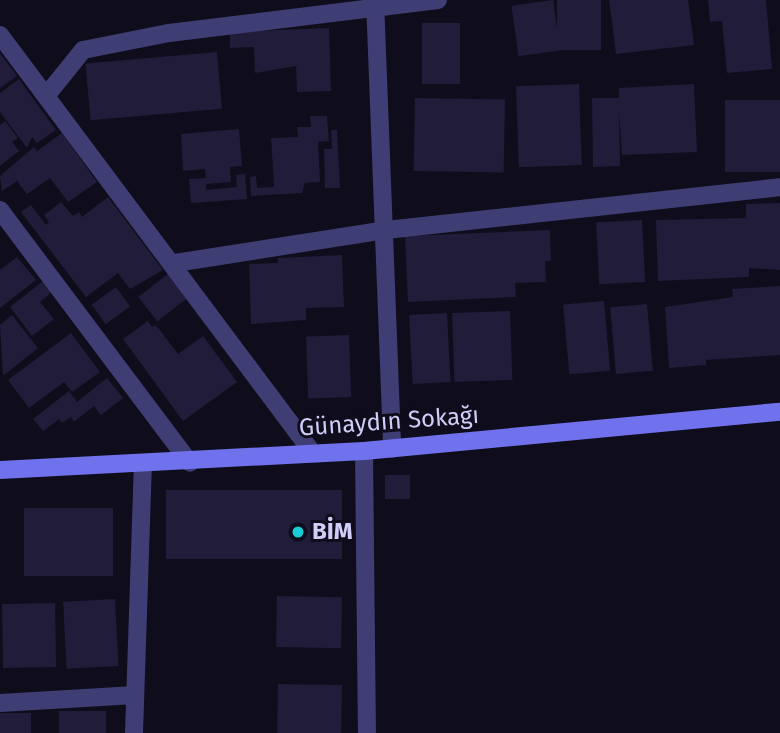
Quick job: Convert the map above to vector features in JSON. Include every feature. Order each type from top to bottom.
[{"type":"street","points":[[46,96],[83,50],[169,33],[377,5],[438,0]]},
{"type":"street","points":[[377,5],[392,449]]},
{"type":"street","points":[[0,35],[175,263],[312,452]]},
{"type":"street","points":[[175,263],[386,230],[780,187]]},
{"type":"street","points":[[0,210],[190,463]]},
{"type":"street","name":"Günaydın Sokağı","points":[[0,470],[143,466],[312,452],[392,449],[780,412]]},
{"type":"street","points":[[364,451],[367,733]]},
{"type":"street","points":[[134,733],[143,466]]},
{"type":"street","points":[[0,703],[135,695]]},
{"type":"building","points":[[553,0],[560,51],[519,56],[511,6]]},
{"type":"building","points":[[557,0],[601,0],[601,50],[557,50]]},
{"type":"building","points":[[609,0],[688,0],[694,45],[616,54]]},
{"type":"building","points":[[708,0],[766,0],[772,69],[727,73],[722,21],[710,22]]},
{"type":"building","points":[[422,23],[460,23],[460,84],[422,84]]},
{"type":"building","points":[[329,28],[331,91],[297,92],[296,66],[255,73],[254,47],[230,48],[230,32]]},
{"type":"building","points":[[217,52],[222,109],[90,120],[86,64]]},
{"type":"building","points":[[0,53],[17,76],[0,88]]},
{"type":"building","points":[[19,79],[56,130],[37,143],[32,137],[27,148],[0,112],[0,93]]},
{"type":"building","points":[[579,84],[582,165],[519,167],[516,86]]},
{"type":"building","points":[[694,84],[697,152],[622,155],[619,111],[620,166],[593,167],[592,98],[619,98],[619,88]]},
{"type":"building","points":[[415,98],[505,100],[504,173],[414,171]]},
{"type":"building","points":[[725,100],[780,100],[780,172],[725,172]]},
{"type":"building","points":[[310,116],[327,116],[329,141],[318,142],[320,182],[305,183],[302,193],[251,196],[250,177],[256,176],[257,188],[274,187],[271,138],[298,137],[297,127],[311,127]]},
{"type":"building","points":[[5,121],[18,138],[12,142],[19,151],[0,166],[0,125]]},
{"type":"building","points":[[239,129],[242,166],[230,167],[231,182],[206,184],[206,190],[237,187],[236,175],[245,174],[247,199],[191,203],[189,179],[206,178],[205,169],[183,171],[181,134]]},
{"type":"building","points":[[331,130],[337,130],[340,188],[325,188],[324,149],[332,149]]},
{"type":"building","points":[[62,133],[97,182],[68,202],[50,178],[27,194],[17,181],[2,191],[0,176],[34,147],[37,151]]},
{"type":"building","points":[[108,197],[163,270],[130,289],[118,273],[86,297],[21,212],[31,205],[46,225],[49,222],[44,215],[61,202],[73,216],[79,212],[82,217]]},
{"type":"building","points":[[780,203],[780,270],[749,268],[749,277],[658,281],[656,220],[746,218],[746,204]]},
{"type":"building","points":[[642,220],[645,282],[599,284],[596,222]]},
{"type":"building","points":[[550,230],[551,261],[545,261],[546,282],[515,283],[516,297],[408,302],[405,236]]},
{"type":"building","points":[[342,255],[344,307],[306,308],[306,320],[251,324],[249,264],[278,263],[278,258]]},
{"type":"building","points":[[17,257],[36,280],[0,308],[0,270]]},
{"type":"building","points":[[169,273],[188,297],[157,321],[138,297]]},
{"type":"building","points":[[43,281],[52,292],[40,302],[54,319],[32,336],[10,307]]},
{"type":"building","points":[[780,286],[780,355],[706,360],[706,365],[669,368],[665,307],[733,297],[732,289]]},
{"type":"building","points":[[116,287],[130,306],[106,324],[92,305]]},
{"type":"building","points":[[604,301],[610,371],[569,374],[563,305]]},
{"type":"building","points":[[647,304],[653,371],[616,374],[610,307]]},
{"type":"building","points":[[510,311],[512,380],[454,382],[452,313]]},
{"type":"building","points":[[447,313],[451,382],[413,384],[409,315]]},
{"type":"building","points":[[12,315],[38,348],[3,376],[0,325]]},
{"type":"building","points":[[148,321],[152,327],[156,325],[178,354],[203,336],[237,382],[183,421],[123,339]]},
{"type":"building","points":[[71,333],[100,372],[72,392],[64,382],[29,408],[8,380]]},
{"type":"building","points":[[349,335],[351,397],[308,398],[306,337]]},
{"type":"building","points":[[107,378],[123,398],[101,415],[94,406],[74,422],[71,417],[62,423],[59,419],[43,431],[33,419],[69,391],[77,402]]},
{"type":"building","points":[[385,475],[410,475],[410,499],[385,499]]},
{"type":"building","points":[[166,490],[342,490],[342,559],[166,559]]},
{"type":"building","points":[[24,508],[113,508],[113,576],[24,576]]},
{"type":"building","points":[[277,596],[342,597],[341,648],[276,647]]},
{"type":"building","points":[[115,599],[119,666],[67,669],[63,602]]},
{"type":"building","points":[[55,603],[56,667],[3,668],[2,604]]},
{"type":"building","points":[[278,684],[342,685],[341,733],[277,733]]},
{"type":"building","points":[[59,711],[106,711],[106,733],[59,733]]},
{"type":"building","points":[[0,713],[31,713],[31,733],[0,733]]},
{"type":"place","name":"BİM","points":[[298,532]]}]
